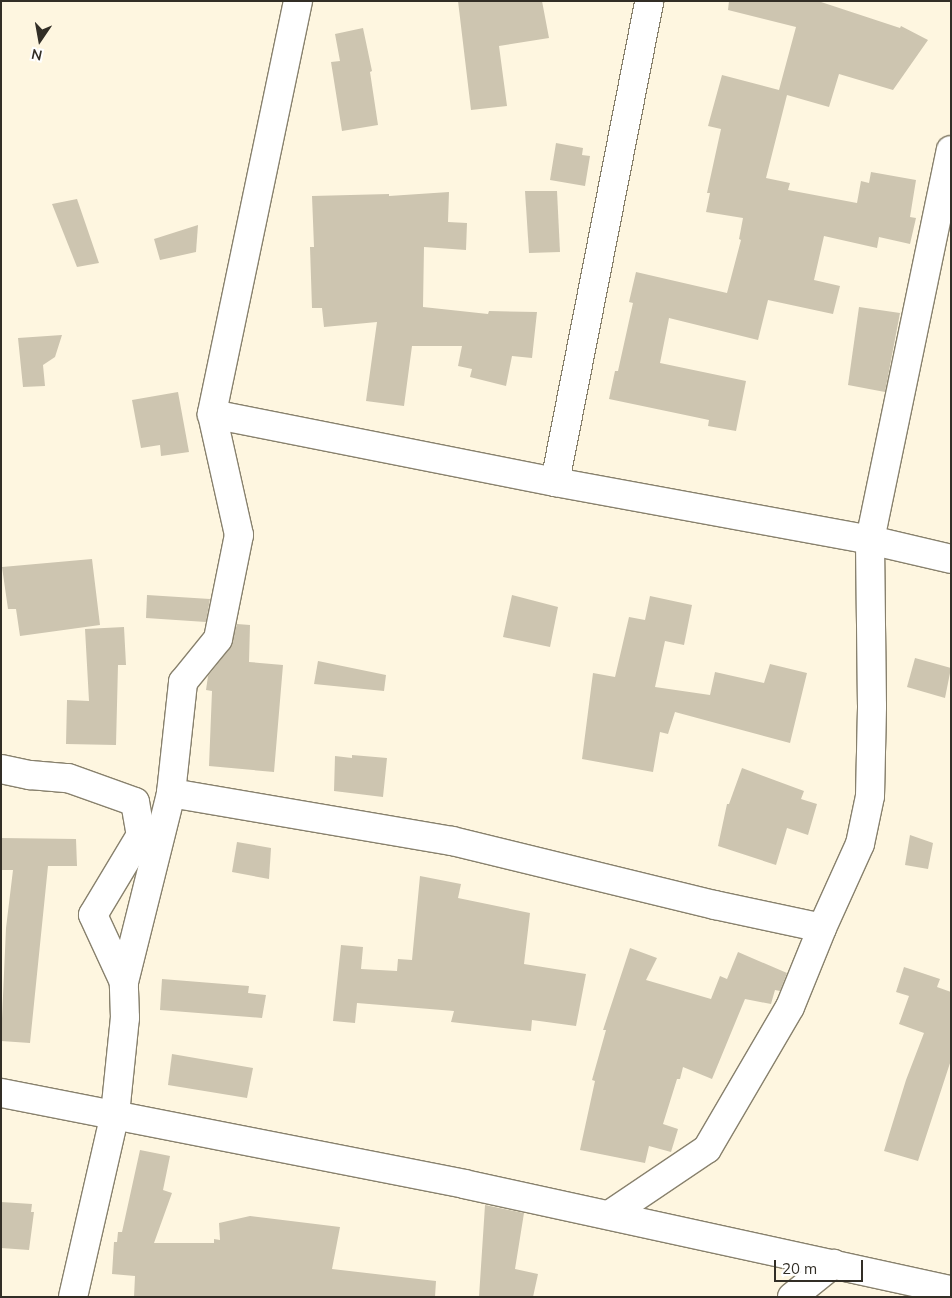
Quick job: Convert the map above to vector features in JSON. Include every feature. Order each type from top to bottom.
[{"type":"street","points":[[73,1297],[116,1114],[126,1018],[124,982],[172,792],[183,682],[218,639],[240,535],[212,414],[298,1]]},
{"type":"street","points":[[555,482],[649,1]]},
{"type":"street","points":[[609,1215],[707,1149],[790,1007],[822,928],[860,844],[870,796],[872,706],[870,540],[951,150]]},
{"type":"street","points":[[212,414],[555,482],[870,540],[951,559]]},
{"type":"street","points":[[1,769],[30,775],[68,778],[135,802],[141,835],[93,915],[124,982]]},
{"type":"street","points":[[172,792],[452,841],[715,905],[822,928]]},
{"type":"street","points":[[1,1093],[116,1114],[609,1215],[951,1290]]},
{"type":"street","points":[[792,1297],[833,1264]]},
{"type":"building","points":[[458,1],[542,1],[549,38],[499,46],[507,106],[471,110]]},
{"type":"building","points":[[729,1],[818,1],[900,28],[901,26],[928,40],[893,90],[839,74],[829,107],[787,95],[766,178],[790,183],[788,190],[857,203],[861,181],[869,183],[871,172],[916,180],[910,217],[916,218],[910,244],[879,237],[877,248],[824,236],[814,280],[840,286],[833,314],[768,300],[758,340],[669,318],[660,363],[746,381],[736,431],[708,426],[709,420],[609,399],[615,371],[618,371],[633,303],[629,302],[636,272],[727,293],[741,240],[739,239],[743,218],[706,212],[710,193],[707,193],[721,129],[708,126],[722,75],[779,90],[796,27],[728,10]]},
{"type":"building","points":[[363,28],[372,71],[370,72],[378,125],[342,131],[331,62],[340,61],[335,34]]},
{"type":"building","points":[[556,143],[583,148],[582,155],[590,156],[585,186],[550,180]]},
{"type":"building","points":[[525,191],[557,191],[560,252],[529,253]]},
{"type":"building","points":[[449,192],[448,222],[467,223],[466,250],[424,247],[423,307],[488,314],[489,311],[537,312],[532,358],[512,356],[506,386],[470,377],[472,369],[458,366],[462,346],[412,346],[404,406],[366,401],[377,322],[324,327],[322,308],[312,308],[310,247],[314,247],[312,196],[389,194],[389,196]]},
{"type":"building","points":[[77,199],[99,263],[77,267],[52,204]]},
{"type":"building","points":[[198,225],[196,252],[160,260],[154,239]]},
{"type":"building","points":[[859,307],[900,313],[885,392],[848,385]]},
{"type":"building","points":[[62,335],[55,357],[43,365],[45,386],[23,387],[18,338]]},
{"type":"building","points":[[178,392],[189,452],[161,456],[160,445],[141,448],[132,400]]},
{"type":"building","points":[[92,559],[100,625],[20,636],[16,609],[8,609],[2,567]]},
{"type":"building","points":[[147,595],[210,599],[206,622],[146,618]]},
{"type":"building","points":[[512,595],[558,607],[550,647],[503,637]]},
{"type":"building","points":[[650,596],[692,605],[684,645],[665,641],[655,687],[710,695],[715,672],[764,683],[770,664],[807,673],[790,743],[675,712],[668,734],[660,732],[653,772],[582,759],[593,673],[615,677],[629,617],[645,620]]},
{"type":"building","points":[[237,624],[250,625],[249,662],[283,665],[274,772],[209,766],[212,691],[206,690],[208,676],[230,648]]},
{"type":"building","points":[[124,627],[126,665],[118,665],[116,745],[66,744],[67,700],[89,701],[85,629]]},
{"type":"building","points":[[915,658],[951,668],[945,698],[907,687]]},
{"type":"building","points":[[318,661],[386,675],[384,691],[314,684]]},
{"type":"building","points":[[352,755],[387,758],[383,797],[334,791],[335,756],[352,758]]},
{"type":"building","points":[[742,768],[804,791],[801,799],[817,804],[808,835],[787,828],[776,865],[718,846],[727,804],[729,804]]},
{"type":"building","points":[[910,835],[933,843],[928,869],[905,865]]},
{"type":"building","points":[[1,838],[76,839],[77,866],[48,866],[30,1043],[1,1041],[6,928],[13,870],[1,870]]},
{"type":"building","points":[[237,842],[271,848],[269,879],[232,872]]},
{"type":"building","points":[[420,876],[461,884],[458,898],[530,913],[524,964],[586,974],[576,1026],[532,1020],[531,1031],[451,1022],[454,1011],[357,1003],[355,1023],[333,1021],[341,945],[363,947],[361,969],[397,971],[398,959],[412,960]]},
{"type":"building","points":[[630,948],[657,958],[646,980],[711,999],[720,976],[727,979],[738,952],[787,973],[780,991],[775,990],[771,1004],[745,999],[712,1079],[683,1067],[680,1079],[677,1079],[663,1124],[678,1129],[671,1152],[649,1146],[645,1163],[580,1150],[595,1081],[592,1080],[606,1030],[603,1030]]},
{"type":"building","points":[[904,967],[940,979],[937,987],[951,992],[951,1060],[918,1161],[884,1151],[906,1080],[924,1033],[899,1024],[909,996],[896,992]]},
{"type":"building","points":[[162,979],[249,986],[248,993],[266,995],[262,1018],[160,1010]]},
{"type":"building","points":[[172,1054],[253,1068],[247,1098],[168,1085]]},
{"type":"building","points":[[140,1150],[170,1156],[163,1190],[172,1193],[154,1243],[214,1243],[214,1239],[220,1240],[219,1223],[250,1216],[340,1227],[332,1269],[436,1281],[435,1297],[134,1297],[135,1276],[112,1274],[114,1242],[117,1242],[118,1232],[122,1232]]},
{"type":"building","points":[[1,1202],[32,1204],[31,1212],[34,1212],[29,1250],[1,1248]]},
{"type":"building","points":[[485,1205],[524,1213],[515,1269],[538,1274],[533,1297],[479,1297]]}]
